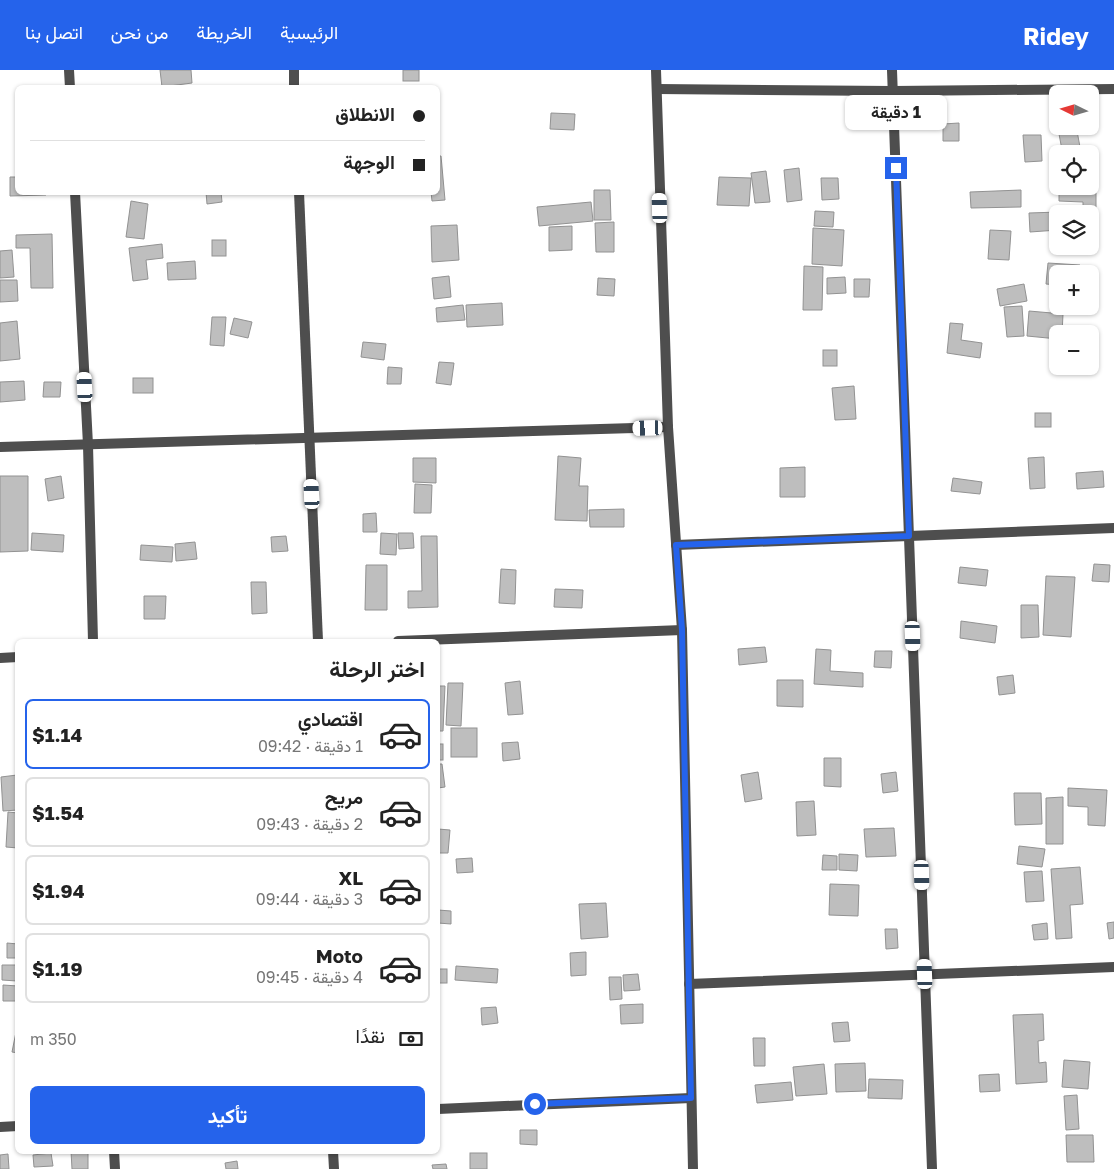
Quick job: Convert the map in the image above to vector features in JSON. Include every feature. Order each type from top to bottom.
[{"type":"street","points":[[69,70],[70,85]]},
{"type":"street","points":[[294,70],[294,85]]},
{"type":"street","points":[[656,70],[668,428],[682,630],[693,1169]]},
{"type":"street","points":[[892,70],[932,1169]]},
{"type":"street","points":[[656,89],[893,91],[1114,88]]},
{"type":"street","points":[[75,195],[88,445],[93,639]]},
{"type":"street","points":[[299,195],[318,639]]},
{"type":"street","points":[[0,448],[668,428]]},
{"type":"street","points":[[676,545],[1114,528]]},
{"type":"street","points":[[440,639],[682,630]]},
{"type":"street","points":[[0,658],[15,657]]},
{"type":"street","points":[[689,984],[1114,967]]},
{"type":"street","points":[[440,1109],[691,1098]]},
{"type":"street","points":[[0,1127],[15,1126]]},
{"type":"street","points":[[114,1154],[115,1169]]},
{"type":"street","points":[[333,1154],[334,1169]]},
{"type":"building","points":[[160,70],[191,70],[192,83],[162,85]]},
{"type":"building","points":[[403,70],[419,70],[419,81],[403,81]]},
{"type":"building","points":[[551,113],[575,114],[574,130],[550,129]]},
{"type":"building","points":[[959,123],[959,141],[943,141],[943,124]]},
{"type":"building","points":[[1023,135],[1041,135],[1042,161],[1025,162]]},
{"type":"building","points":[[1059,135],[1078,135],[1080,145],[1061,145]]},
{"type":"building","points":[[441,156],[445,200],[432,201],[431,195],[440,195]]},
{"type":"building","points":[[799,168],[802,200],[787,202],[784,170]]},
{"type":"building","points":[[766,171],[770,202],[755,203],[751,173]]},
{"type":"building","points":[[10,177],[15,177],[15,195],[46,195],[10,196]]},
{"type":"building","points":[[719,177],[751,178],[749,206],[717,205]]},
{"type":"building","points":[[821,178],[838,178],[839,199],[822,200]]},
{"type":"building","points":[[594,190],[610,190],[611,220],[594,220]]},
{"type":"building","points":[[1021,190],[1021,207],[971,208],[970,192]]},
{"type":"building","points":[[206,195],[221,195],[222,202],[207,204]]},
{"type":"building","points":[[1059,195],[1096,195],[1096,205],[1083,205],[1083,202],[1059,201]]},
{"type":"building","points":[[131,201],[148,204],[144,239],[126,237]]},
{"type":"building","points":[[591,202],[593,221],[539,226],[537,207]]},
{"type":"building","points":[[815,211],[834,212],[833,227],[814,226]]},
{"type":"building","points":[[1049,212],[1049,231],[1030,232],[1029,213]]},
{"type":"building","points":[[614,222],[614,252],[596,252],[595,223]]},
{"type":"building","points":[[457,225],[459,260],[432,262],[431,226]]},
{"type":"building","points":[[572,226],[572,250],[549,251],[549,227]]},
{"type":"building","points":[[813,228],[844,230],[842,266],[812,264]]},
{"type":"building","points":[[990,230],[1011,231],[1009,260],[988,259]]},
{"type":"building","points":[[52,234],[53,288],[31,288],[30,248],[16,248],[16,235]]},
{"type":"building","points":[[212,240],[226,240],[226,256],[212,256]]},
{"type":"building","points":[[162,244],[163,258],[146,260],[148,279],[133,281],[129,248]]},
{"type":"building","points":[[12,250],[14,277],[0,278],[0,251]]},
{"type":"building","points":[[195,261],[196,279],[168,280],[167,263]]},
{"type":"building","points":[[1048,263],[1080,265],[1049,265],[1049,284],[1046,284]]},
{"type":"building","points":[[804,266],[823,267],[822,310],[803,310]]},
{"type":"building","points":[[449,276],[451,297],[434,299],[432,278]]},
{"type":"building","points":[[845,277],[846,293],[827,294],[827,278]]},
{"type":"building","points":[[598,278],[615,279],[614,296],[597,295]]},
{"type":"building","points":[[854,279],[870,279],[869,297],[854,297]]},
{"type":"building","points":[[0,280],[17,280],[18,301],[0,302]]},
{"type":"building","points":[[1024,284],[1027,301],[1000,306],[997,289]]},
{"type":"building","points":[[502,303],[503,325],[467,327],[466,305]]},
{"type":"building","points":[[463,305],[465,320],[437,322],[436,308]]},
{"type":"building","points":[[1022,306],[1024,336],[1007,337],[1004,307]]},
{"type":"building","points":[[1029,311],[1049,313],[1049,315],[1063,315],[1062,325],[1049,325],[1049,338],[1027,336]]},
{"type":"building","points":[[212,317],[226,317],[224,346],[210,345]]},
{"type":"building","points":[[234,318],[252,322],[248,338],[230,334]]},
{"type":"building","points":[[17,321],[20,359],[0,361],[0,323]]},
{"type":"building","points":[[950,323],[963,324],[961,340],[982,343],[980,358],[947,353]]},
{"type":"building","points":[[363,342],[386,344],[384,360],[361,357]]},
{"type":"building","points":[[823,350],[837,350],[837,366],[823,366]]},
{"type":"building","points":[[439,362],[454,363],[451,385],[436,383]]},
{"type":"building","points":[[388,367],[402,368],[401,384],[387,384]]},
{"type":"building","points":[[133,378],[153,378],[153,393],[133,393]]},
{"type":"building","points":[[24,381],[25,400],[0,402],[0,382]]},
{"type":"building","points":[[44,382],[61,382],[60,397],[43,397]]},
{"type":"building","points":[[854,386],[856,419],[835,420],[832,388]]},
{"type":"building","points":[[1035,413],[1051,413],[1051,427],[1035,427]]},
{"type":"building","points":[[558,456],[581,458],[579,486],[588,486],[587,521],[555,520]]},
{"type":"building","points":[[1044,457],[1045,488],[1030,489],[1028,458]]},
{"type":"building","points":[[413,458],[436,458],[436,483],[413,482]]},
{"type":"building","points":[[805,467],[805,497],[780,497],[780,468]]},
{"type":"building","points":[[1103,471],[1104,487],[1077,489],[1076,473]]},
{"type":"building","points":[[0,476],[28,476],[28,551],[0,552]]},
{"type":"building","points":[[61,476],[64,498],[48,501],[45,479]]},
{"type":"building","points":[[953,478],[982,482],[980,494],[951,491]]},
{"type":"building","points":[[415,484],[432,485],[431,513],[414,513]]},
{"type":"building","points":[[624,509],[624,527],[590,527],[589,510]]},
{"type":"building","points":[[376,513],[377,532],[363,532],[363,514]]},
{"type":"building","points":[[32,533],[64,535],[63,552],[31,550]]},
{"type":"building","points":[[381,533],[397,534],[396,555],[380,554]]},
{"type":"building","points":[[398,533],[413,533],[414,548],[399,549]]},
{"type":"building","points":[[286,536],[288,551],[272,552],[271,537]]},
{"type":"building","points":[[421,536],[437,536],[438,607],[408,608],[408,591],[422,591]]},
{"type":"building","points":[[195,542],[197,559],[176,561],[175,544]]},
{"type":"building","points":[[141,545],[173,547],[172,562],[140,560]]},
{"type":"building","points":[[1094,564],[1110,565],[1109,582],[1092,581]]},
{"type":"building","points":[[366,565],[387,565],[387,610],[365,610]]},
{"type":"building","points":[[960,567],[988,570],[986,586],[958,583]]},
{"type":"building","points":[[501,569],[516,570],[515,604],[499,603]]},
{"type":"building","points":[[1046,576],[1075,577],[1071,637],[1043,635]]},
{"type":"building","points":[[251,582],[266,582],[267,613],[252,614]]},
{"type":"building","points":[[555,589],[583,590],[582,608],[554,607]]},
{"type":"building","points":[[144,596],[166,596],[165,619],[144,619]]},
{"type":"building","points":[[1021,605],[1038,605],[1039,637],[1021,638]]},
{"type":"building","points":[[961,621],[997,626],[995,643],[960,638]]},
{"type":"building","points":[[765,647],[767,662],[739,665],[738,649]]},
{"type":"building","points":[[816,649],[831,650],[830,671],[863,673],[863,687],[814,684]]},
{"type":"building","points":[[875,651],[892,651],[891,668],[874,667]]},
{"type":"building","points":[[1013,675],[1015,693],[999,695],[997,677]]},
{"type":"building","points":[[777,680],[803,680],[803,707],[777,706]]},
{"type":"building","points":[[520,681],[523,714],[508,715],[505,683]]},
{"type":"building","points":[[448,683],[463,683],[461,726],[446,725]]},
{"type":"building","points":[[440,686],[445,686],[443,731],[440,731]]},
{"type":"building","points":[[451,728],[477,728],[477,757],[451,757]]},
{"type":"building","points":[[518,742],[520,759],[503,761],[502,743]]},
{"type":"building","points":[[440,744],[443,744],[443,760],[440,760]]},
{"type":"building","points":[[824,758],[841,758],[841,787],[824,786]]},
{"type":"building","points":[[440,764],[442,764],[445,787],[440,788]]},
{"type":"building","points":[[758,772],[762,799],[745,802],[741,775]]},
{"type":"building","points":[[896,772],[898,791],[883,793],[881,774]]},
{"type":"building","points":[[15,775],[15,810],[3,811],[1,777]]},
{"type":"building","points":[[1068,788],[1107,790],[1105,826],[1088,825],[1088,807],[1068,806]]},
{"type":"building","points":[[1014,793],[1041,793],[1042,824],[1015,825]]},
{"type":"building","points":[[1063,797],[1063,844],[1046,844],[1046,798]]},
{"type":"building","points":[[814,801],[816,835],[797,836],[796,802]]},
{"type":"building","points":[[8,812],[15,813],[15,848],[6,847]]},
{"type":"building","points":[[894,828],[896,856],[866,857],[864,829]]},
{"type":"building","points":[[440,829],[450,830],[448,853],[440,853]]},
{"type":"building","points":[[1019,846],[1045,849],[1042,867],[1017,864]]},
{"type":"building","points":[[839,854],[858,855],[857,871],[839,870]]},
{"type":"building","points":[[823,855],[837,856],[837,870],[822,870]]},
{"type":"building","points":[[472,858],[473,872],[457,873],[456,859]]},
{"type":"building","points":[[1080,867],[1083,904],[1070,905],[1072,938],[1056,939],[1051,869]]},
{"type":"building","points":[[1042,871],[1044,901],[1026,902],[1024,872]]},
{"type":"building","points":[[830,884],[859,885],[858,916],[829,915]]},
{"type":"building","points":[[606,903],[608,937],[581,939],[579,904]]},
{"type":"building","points":[[440,910],[451,911],[451,924],[440,923]]},
{"type":"building","points":[[1114,922],[1114,938],[1109,939],[1107,923]]},
{"type":"building","points":[[1047,923],[1048,939],[1034,940],[1032,925]]},
{"type":"building","points":[[885,929],[897,929],[898,948],[886,949]]},
{"type":"building","points":[[7,943],[15,944],[15,958],[7,958]]},
{"type":"building","points":[[586,952],[586,975],[571,976],[570,953]]},
{"type":"building","points":[[2,965],[15,965],[15,981],[2,980]]},
{"type":"building","points":[[456,966],[498,969],[497,983],[455,980]]},
{"type":"building","points":[[440,969],[447,969],[447,983],[440,983]]},
{"type":"building","points":[[638,974],[640,990],[624,991],[623,975]]},
{"type":"building","points":[[609,977],[621,977],[622,999],[610,1000]]},
{"type":"building","points":[[3,985],[15,986],[15,1001],[3,1001]]},
{"type":"building","points":[[643,1004],[643,1023],[621,1024],[620,1005]]},
{"type":"building","points":[[496,1007],[498,1023],[482,1025],[481,1008]]},
{"type":"building","points":[[1043,1014],[1044,1040],[1038,1041],[1039,1063],[1046,1062],[1047,1082],[1016,1084],[1013,1015]]},
{"type":"building","points":[[848,1022],[850,1041],[834,1042],[832,1023]]},
{"type":"building","points":[[15,1037],[15,1052],[12,1052]]},
{"type":"building","points":[[753,1038],[765,1038],[765,1066],[754,1066]]},
{"type":"building","points":[[1064,1060],[1090,1062],[1088,1089],[1062,1087]]},
{"type":"building","points":[[865,1063],[866,1091],[836,1092],[835,1064]]},
{"type":"building","points":[[824,1064],[827,1094],[796,1096],[793,1067]]},
{"type":"building","points":[[999,1074],[1000,1091],[980,1092],[979,1075]]},
{"type":"building","points":[[869,1079],[903,1080],[902,1099],[868,1098]]},
{"type":"building","points":[[791,1082],[793,1100],[757,1103],[755,1085]]},
{"type":"building","points":[[1077,1095],[1079,1129],[1066,1130],[1064,1096]]},
{"type":"building","points":[[520,1130],[537,1130],[537,1145],[520,1144]]},
{"type":"building","points":[[1066,1135],[1093,1135],[1094,1162],[1067,1162]]},
{"type":"building","points":[[470,1153],[487,1153],[487,1169],[470,1169]]},
{"type":"building","points":[[8,1154],[9,1169],[0,1169],[0,1155]]},
{"type":"building","points":[[51,1154],[53,1166],[34,1167],[33,1155]]},
{"type":"building","points":[[71,1154],[88,1154],[88,1169],[72,1169]]},
{"type":"building","points":[[237,1161],[238,1169],[226,1169],[225,1163]]},
{"type":"building","points":[[446,1164],[447,1169],[433,1169],[432,1165]]},
{"type":"route","points":[[535,1104],[691,1098],[682,630],[676,545],[909,536],[896,168]]}]
